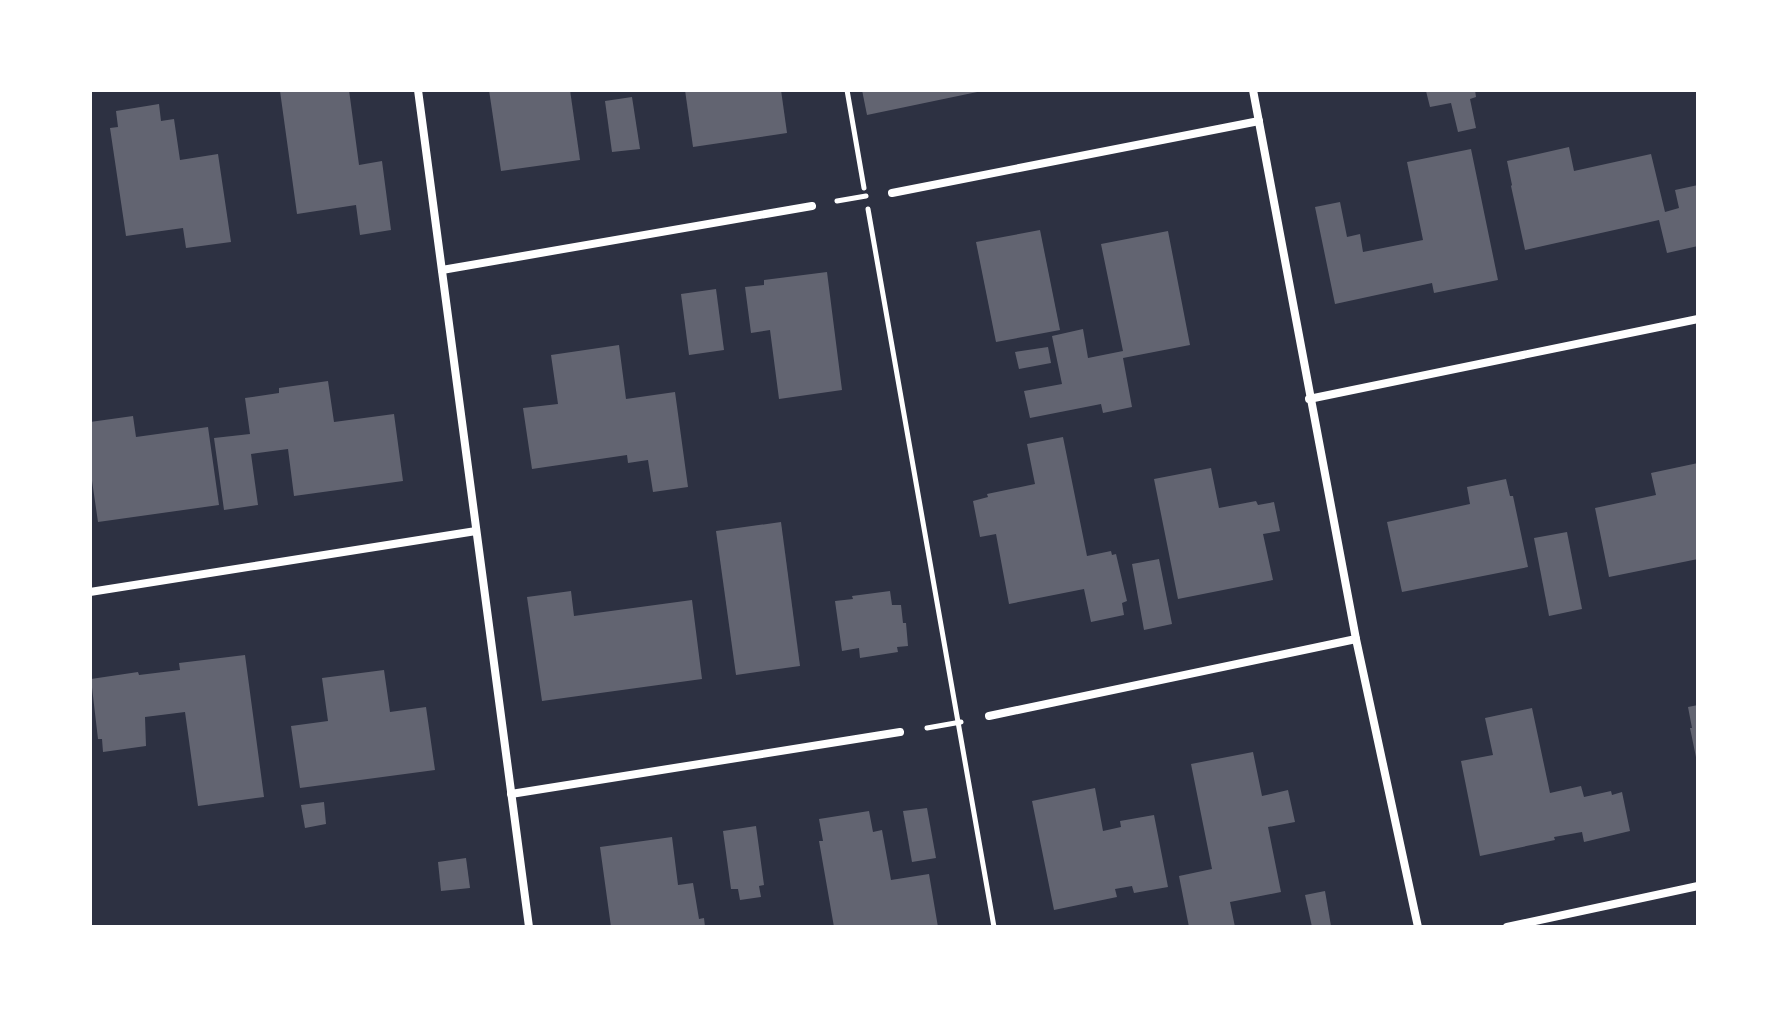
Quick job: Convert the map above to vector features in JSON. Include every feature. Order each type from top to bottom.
[{"type":"street","points":[[418,90],[529,927]]},
{"type":"street","points":[[1253,90],[1356,639],[1418,927]]},
{"type":"street","points":[[892,193],[1259,121]]},
{"type":"street","points":[[442,270],[812,206]]},
{"type":"street","points":[[1309,399],[1698,319]]},
{"type":"street","points":[[90,592],[476,531]]},
{"type":"street","points":[[989,716],[1356,639]]},
{"type":"street","points":[[511,794],[900,732]]},
{"type":"street","points":[[1507,927],[1698,886]]},
{"type":"path","points":[[847,90],[994,927]]},
{"type":"path","points":[[812,206],[892,193]]},
{"type":"path","points":[[900,732],[989,716]]},
{"type":"building","points":[[349,90],[359,165],[382,161],[391,230],[360,235],[356,205],[297,214],[280,91]]},
{"type":"building","points":[[489,90],[570,90],[580,160],[501,171]]},
{"type":"building","points":[[685,90],[781,90],[787,133],[693,147]]},
{"type":"building","points":[[862,90],[982,90],[982,91],[867,115]]},
{"type":"building","points":[[1475,90],[1476,97],[1470,99],[1476,128],[1458,132],[1451,103],[1430,107],[1426,91]]},
{"type":"building","points":[[632,97],[640,149],[612,152],[605,101]]},
{"type":"building","points":[[159,104],[161,121],[174,119],[180,160],[218,154],[231,242],[186,248],[183,228],[126,236],[110,128],[118,127],[116,111]]},
{"type":"building","points":[[1569,147],[1574,171],[1651,154],[1665,212],[1679,208],[1675,190],[1698,185],[1698,246],[1667,253],[1659,220],[1525,250],[1507,161]]},
{"type":"building","points":[[1471,149],[1498,280],[1434,293],[1432,283],[1335,304],[1315,207],[1340,202],[1347,237],[1360,234],[1363,252],[1423,240],[1407,162]]},
{"type":"building","points":[[1040,230],[1060,330],[996,342],[976,242]]},
{"type":"building","points":[[1168,231],[1190,345],[1123,358],[1132,407],[1103,413],[1101,404],[1030,418],[1024,391],[1062,384],[1052,336],[1083,329],[1088,358],[1123,351],[1101,244]]},
{"type":"building","points":[[827,272],[842,390],[779,399],[770,330],[751,333],[745,287],[764,285],[764,280]]},
{"type":"building","points":[[716,289],[724,350],[689,355],[681,294]]},
{"type":"building","points":[[619,345],[626,399],[675,392],[688,487],[653,492],[648,460],[628,463],[627,455],[532,469],[523,408],[558,404],[551,355]]},
{"type":"building","points":[[1048,347],[1051,363],[1019,369],[1015,352]]},
{"type":"building","points":[[328,381],[334,422],[394,414],[403,481],[294,496],[288,449],[251,454],[258,505],[224,510],[214,438],[250,434],[245,398],[279,393],[279,388]]},
{"type":"building","points":[[133,416],[136,437],[208,427],[219,505],[98,522],[90,467],[90,422]]},
{"type":"building","points":[[1063,437],[1087,556],[1111,551],[1112,555],[1116,554],[1127,601],[1122,603],[1124,615],[1091,622],[1084,589],[1009,604],[996,534],[980,537],[973,501],[988,497],[987,494],[1035,484],[1027,444]]},
{"type":"building","points":[[1698,463],[1698,559],[1609,577],[1595,508],[1656,495],[1651,473]]},
{"type":"building","points":[[1211,468],[1219,508],[1256,501],[1258,505],[1274,502],[1280,531],[1263,534],[1273,580],[1178,599],[1154,479]]},
{"type":"building","points":[[1506,479],[1510,496],[1513,496],[1528,567],[1402,592],[1387,522],[1470,504],[1467,487]]},
{"type":"building","points":[[781,522],[800,666],[736,675],[716,531]]},
{"type":"building","points":[[1567,532],[1582,609],[1549,616],[1534,538]]},
{"type":"building","points":[[1159,559],[1172,624],[1144,630],[1132,564]]},
{"type":"building","points":[[571,591],[574,616],[692,600],[702,679],[542,701],[527,597]]},
{"type":"building","points":[[890,591],[892,605],[901,605],[908,646],[897,647],[898,652],[860,658],[859,648],[842,651],[835,601]]},
{"type":"building","points":[[245,655],[264,797],[198,806],[185,712],[145,717],[146,746],[103,752],[102,739],[98,739],[91,679],[180,670],[179,663]]},
{"type":"building","points":[[384,670],[390,712],[426,707],[435,770],[300,788],[291,726],[328,721],[322,678]]},
{"type":"building","points":[[1698,705],[1698,762],[1697,762],[1688,707]]},
{"type":"building","points":[[1532,708],[1550,793],[1581,786],[1584,797],[1611,791],[1612,795],[1622,792],[1630,831],[1584,842],[1582,832],[1480,856],[1461,761],[1493,755],[1485,718]]},
{"type":"building","points":[[1253,752],[1262,796],[1288,790],[1295,822],[1268,827],[1281,892],[1230,902],[1235,927],[1189,927],[1179,876],[1212,869],[1191,764]]},
{"type":"building","points":[[1095,788],[1103,831],[1121,827],[1120,821],[1154,815],[1168,887],[1134,893],[1132,886],[1115,889],[1117,897],[1054,910],[1032,801]]},
{"type":"building","points":[[324,802],[326,824],[305,828],[301,805]]},
{"type":"building","points":[[927,808],[936,858],[912,862],[903,811]]},
{"type":"building","points":[[869,811],[873,832],[882,830],[891,880],[929,874],[938,927],[834,927],[819,841],[823,841],[819,819]]},
{"type":"building","points":[[756,826],[764,885],[759,886],[761,897],[740,900],[738,889],[731,889],[723,831]]},
{"type":"building","points":[[672,837],[678,885],[693,883],[699,919],[704,918],[705,927],[611,927],[600,847]]},
{"type":"building","points":[[466,858],[470,888],[441,891],[438,862]]},
{"type":"building","points":[[1325,891],[1331,926],[1312,927],[1305,895]]}]
